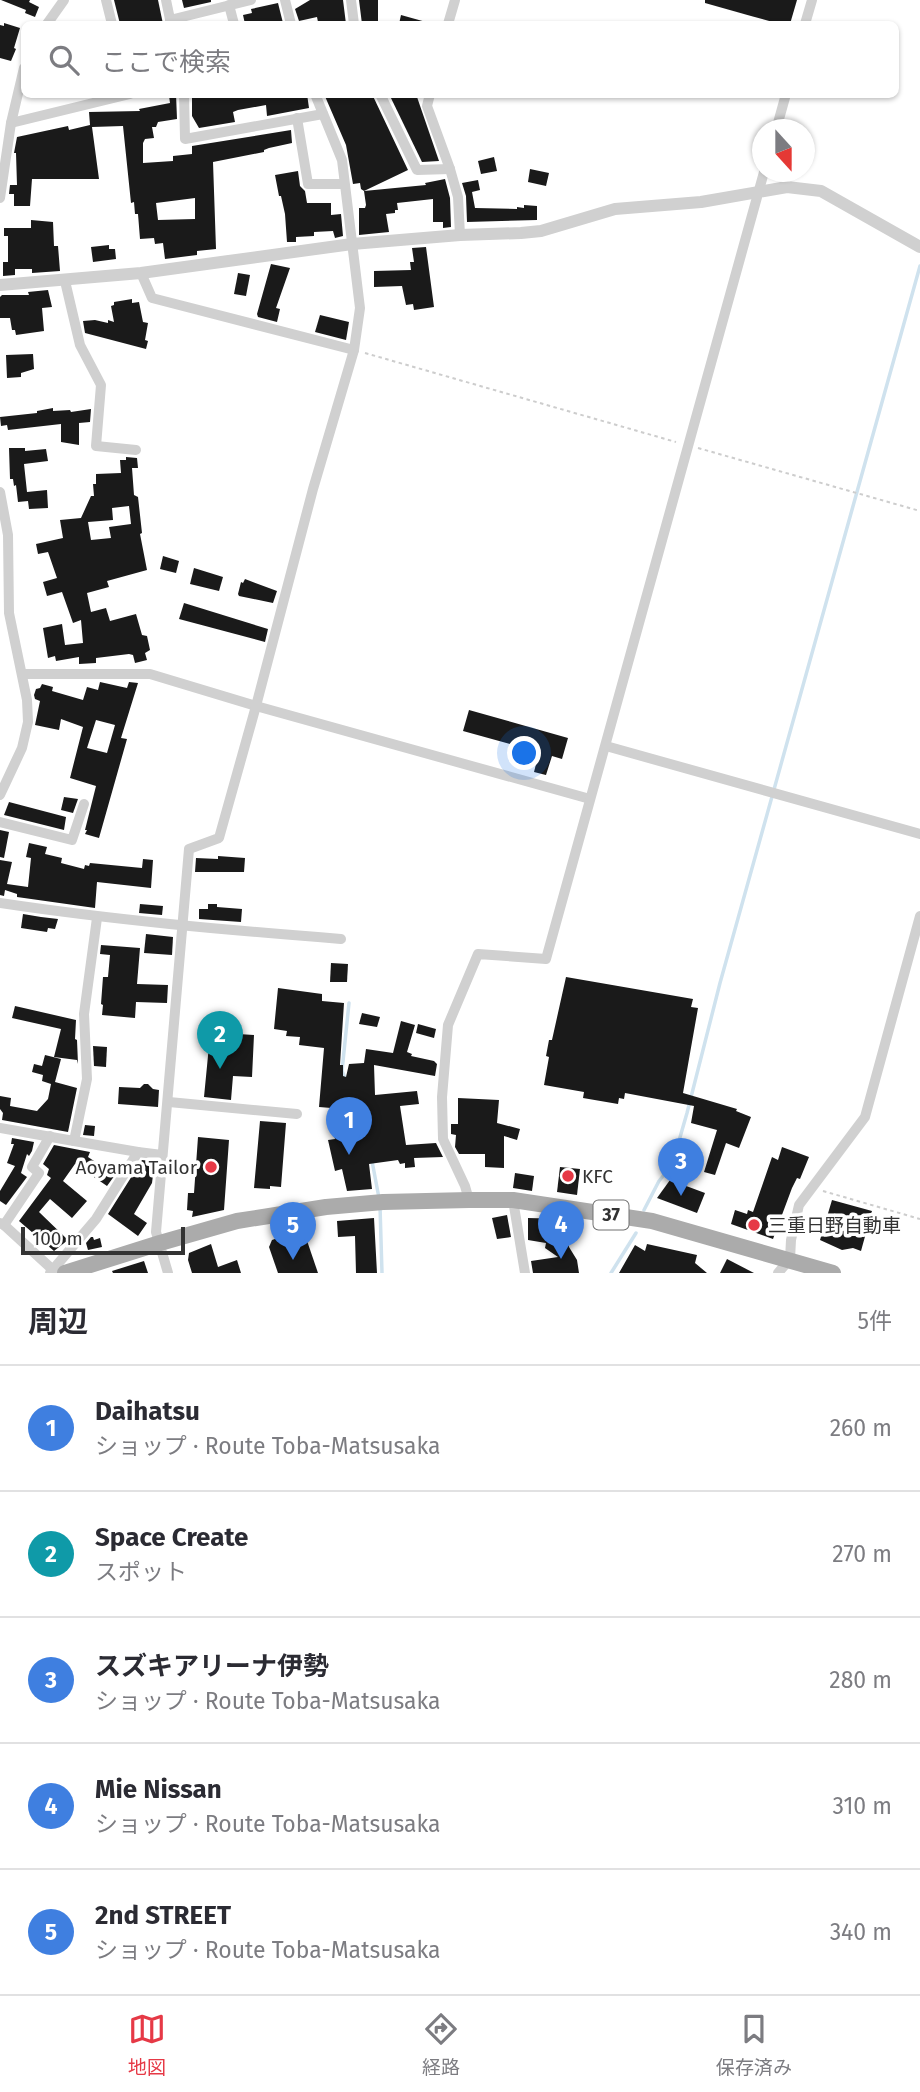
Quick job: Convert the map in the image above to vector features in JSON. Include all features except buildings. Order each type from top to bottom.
[{"type":"main road","name":"37","points":[[56,1272],[237,1221],[326,1206],[378,1202],[513,1200],[652,1221],[832,1273]]},
{"type":"street","points":[[49,21],[64,0]]},
{"type":"street","points":[[106,0],[111,21]]},
{"type":"street","points":[[166,0],[171,21]]},
{"type":"street","points":[[174,21],[251,0]]},
{"type":"street","points":[[285,0],[290,21]]},
{"type":"street","points":[[351,0],[354,21]]},
{"type":"street","points":[[449,21],[455,0]]},
{"type":"street","points":[[806,21],[812,0]]},
{"type":"street","points":[[229,5],[233,21]]},
{"type":"street","points":[[0,198],[11,123],[21,81]]},
{"type":"street","points":[[11,123],[116,98]]},
{"type":"street","points":[[184,98],[185,139],[323,114]]},
{"type":"street","points":[[168,1273],[156,1232],[189,849],[219,838],[313,489],[354,350],[360,308],[341,160],[317,98]]},
{"type":"street","points":[[382,98],[417,170],[450,169]]},
{"type":"street","points":[[429,98],[427,106],[458,197],[460,235]]},
{"type":"street","points":[[779,119],[785,98]]},
{"type":"street","points":[[297,118],[308,184],[344,184]]},
{"type":"street","points":[[469,1200],[443,1139],[442,1097],[448,1024],[478,954],[546,958],[761,182]]},
{"type":"street","points":[[0,285],[141,274],[352,243],[541,231],[615,209],[701,202],[787,187],[821,191],[920,247]]},
{"type":"street","points":[[141,274],[152,298],[354,350]]},
{"type":"street","points":[[65,281],[80,345],[101,385],[96,446],[136,450]]},
{"type":"street","points":[[0,492],[8,535],[4,574],[27,701],[28,722],[22,748],[0,795]]},
{"type":"street","points":[[22,674],[150,674],[590,799]]},
{"type":"street","points":[[606,746],[920,834]]},
{"type":"street","points":[[0,822],[72,840],[84,804]]},
{"type":"street","points":[[0,903],[97,918],[182,927],[341,939]]},
{"type":"street","points":[[778,1273],[790,1259],[790,1240],[800,1205],[864,1116],[920,916]]},
{"type":"street","points":[[74,1141],[88,1079],[84,1014],[97,918]]},
{"type":"street","points":[[169,1102],[297,1114]]},
{"type":"street","points":[[0,1128],[162,1155]]},
{"type":"street","points":[[50,1136],[32,1167],[39,1173],[2,1224],[56,1272],[96,1219],[138,1152]]},
{"type":"street","points":[[513,1200],[525,1273]]},
{"type":"path","points":[[354,350],[920,510]]},
{"type":"path","points":[[811,1188],[920,1219]]},
{"type":"waterway","points":[[644,1210],[659,1181],[672,1165],[720,983],[920,266]]},
{"type":"waterway","points":[[346,1081],[342,1071],[349,1003]]},
{"type":"waterway","points":[[372,1161],[379,1198]]},
{"type":"waterway","points":[[380,1206],[382,1273]]},
{"type":"waterway","points":[[611,1273],[636,1233]]},
{"type":"place","name":"Space Create","points":[[220,1069]]},
{"type":"place","name":"Daihatsu","points":[[349,1155]]},
{"type":"place","name":"Aoyama Tailor","points":[[211,1167]]},
{"type":"place","name":"KFC","points":[[568,1176]]},
{"type":"place","name":"スズキアリーナ伊勢","points":[[681,1196]]},
{"type":"place","name":"三重日野自動車","points":[[754,1225]]},
{"type":"place","name":"Mie Nissan","points":[[561,1259]]},
{"type":"place","name":"2nd STREET","points":[[293,1260]]}]
